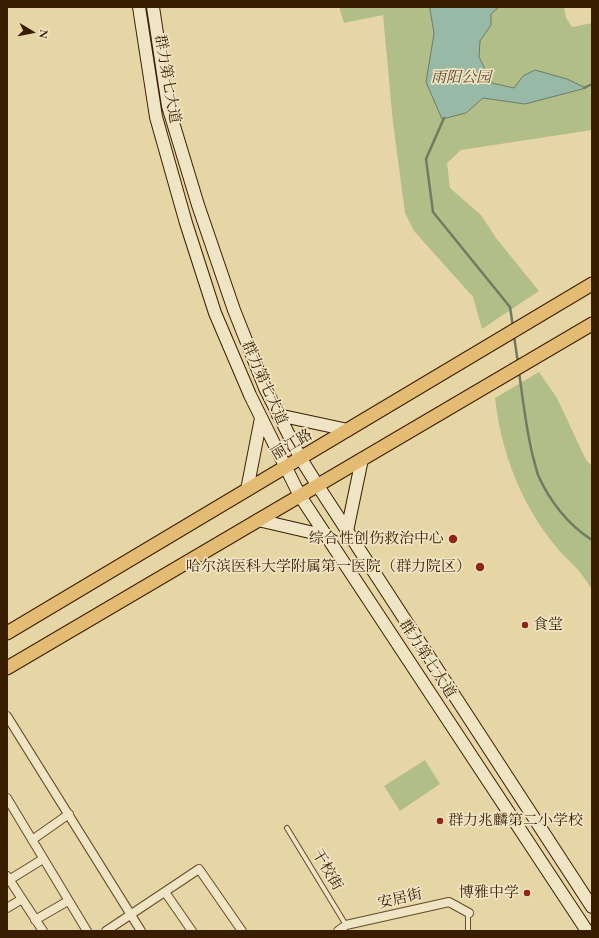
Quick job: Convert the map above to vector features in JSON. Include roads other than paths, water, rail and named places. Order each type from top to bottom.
[{"type":"main road","name":"群力第七大道","points":[[139,7],[156,117],[186,223],[215,312],[250,395],[285,468],[300,496],[587,931]]},
{"type":"main road","name":"群力第七大道","points":[[153,7],[168,106],[198,205],[234,310],[265,388],[278,415],[301,459],[318,486],[592,907]]},
{"type":"main road","name":"丽江路","points":[[7,633],[592,284]]},
{"type":"main road","points":[[7,668],[592,324]]},
{"type":"main road","points":[[278,415],[348,430]]},
{"type":"main road","points":[[247,490],[261,418]]},
{"type":"main road","points":[[347,530],[362,459]]},
{"type":"main road","points":[[258,520],[327,536]]},
{"type":"street","points":[[7,716],[10,728],[69,814],[141,931]]},
{"type":"street","points":[[7,798],[86,931]]},
{"type":"street","points":[[32,840],[69,814]]},
{"type":"street","points":[[43,859],[8,878],[43,931]]},
{"type":"street","points":[[106,931],[199,869],[242,931]]},
{"type":"street","points":[[165,892],[192,931]]},
{"type":"street","points":[[7,908],[22,899]]},
{"type":"street","points":[[36,920],[68,900]]},
{"type":"street","name":"安居街","points":[[338,931],[346,925],[449,902],[468,913]]},
{"type":"lane","name":"干校街","points":[[287,828],[346,925]]},
{"type":"lane","points":[[468,913],[468,931]]},
{"type":"waterway","points":[[584,88],[592,84]]},
{"type":"waterway","points":[[444,118],[426,159],[433,212],[510,307],[513,327]]},
{"type":"waterway","points":[[514,336],[518,363]]},
{"type":"waterway","points":[[519,372],[528,436],[538,475],[548,494],[560,511],[575,527],[592,540]]},
{"type":"place","name":"综合性创伤救治中心","points":[[453,539]]},
{"type":"place","name":"哈尔滨医科大学附属第一医院（群力院区）","points":[[480,567]]},
{"type":"place","name":"食堂","points":[[525,625]]},
{"type":"place","name":"群力兆麟第二小学校","points":[[440,821]]},
{"type":"place","name":"博雅中学","points":[[527,893]]},
{"type":"park label","name":"雨阳公园","points":[[461,78]]}]
